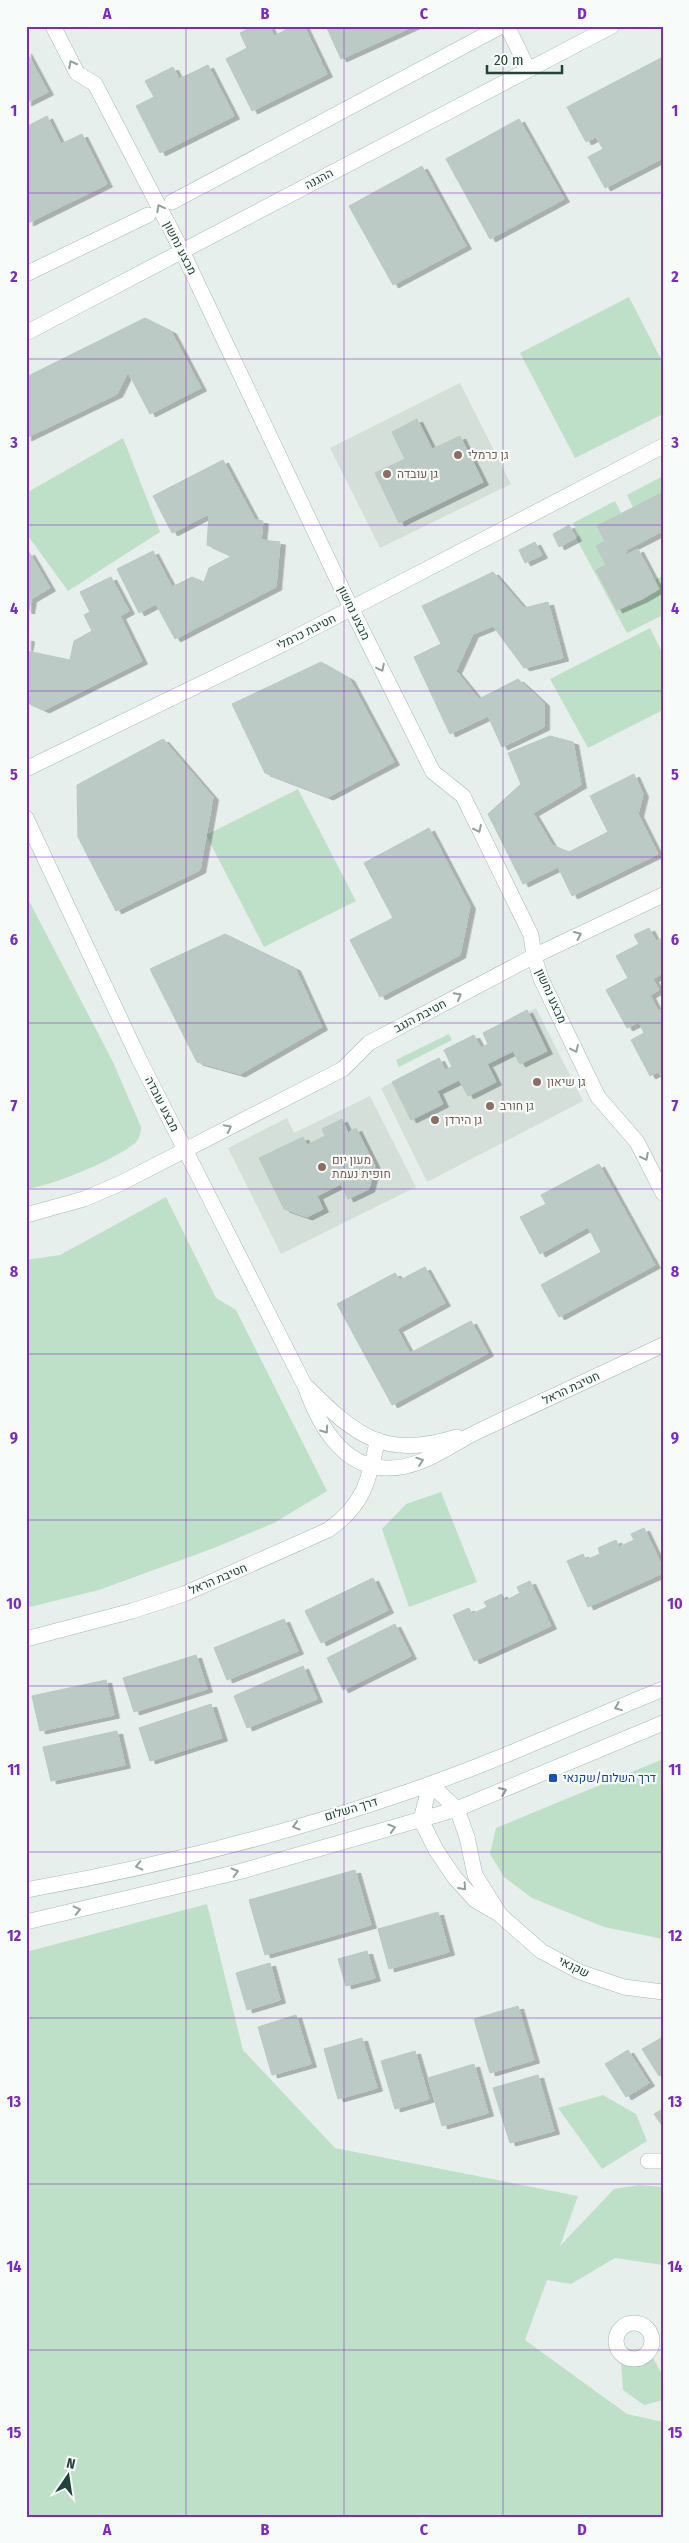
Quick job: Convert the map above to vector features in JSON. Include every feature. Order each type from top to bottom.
[{"type":"street","name":"מבצע נחשון","points":[[53,26],[77,73],[95,84],[182,251],[351,608],[433,772],[463,796],[530,935],[534,956],[542,979],[598,1097],[637,1142],[663,1193]]},
{"type":"street","name":"ההגנה","points":[[26,333],[612,26]]},
{"type":"street","points":[[172,202],[502,27],[528,69]]},
{"type":"street","points":[[26,274],[148,215]]},
{"type":"street","name":"חטיבת כרמלי","points":[[26,769],[190,690],[663,446]]},
{"type":"street","name":"מבצע עובדה","points":[[26,818],[136,1051],[305,1386],[316,1415],[330,1436],[348,1454],[372,1466]]},
{"type":"street","name":"חטיבת הנגב","points":[[26,1215],[84,1199],[185,1150],[343,1069],[369,1044],[534,956],[663,895]]},
{"type":"street","name":"חטיבת הראל","points":[[372,1466],[385,1468],[416,1463],[434,1456],[480,1430],[663,1345]]},
{"type":"street","name":"מבצע עובדה","points":[[305,1386],[348,1427],[377,1442]]},
{"type":"street","name":"חטיבת הראל","points":[[26,1639],[132,1611],[184,1594],[328,1530],[347,1516],[361,1498],[372,1466],[377,1442],[420,1445],[444,1441],[480,1430]]},
{"type":"street","name":"דרך השלום","points":[[26,1890],[76,1881],[238,1844],[430,1784],[663,1689]]},
{"type":"street","points":[[26,1922],[242,1870],[457,1809],[663,1723]]},
{"type":"street","points":[[420,1820],[430,1784],[457,1809]]},
{"type":"street","name":"שקנאי","points":[[457,1809],[467,1837],[475,1875],[500,1914]]},
{"type":"street","name":"שקנאי","points":[[420,1820],[436,1850],[455,1878],[475,1900],[500,1914],[542,1951],[580,1972],[624,1987],[663,1992]]},
{"type":"shaded area","points":[[460,383],[511,484],[380,548],[330,448]]},
{"type":"shaded area","points":[[536,1008],[583,1101],[427,1182],[381,1088],[439,1058],[445,1069],[449,1068],[452,1066],[444,1050],[474,1035],[481,1048],[488,1044],[483,1033]]},
{"type":"shaded area","name":"מעון יום חופית נעמת","points":[[370,1096],[416,1187],[281,1254],[228,1148],[287,1118],[294,1133]]},
{"type":"green space","points":[[629,297],[663,363],[663,414],[575,458],[520,353]]},
{"type":"green space","points":[[123,438],[160,532],[68,591],[26,533],[26,493]]},
{"type":"green space","points":[[663,476],[663,492],[633,507],[627,495]]},
{"type":"green space","points":[[615,501],[621,513],[597,526],[605,541],[596,546],[606,565],[597,571],[618,610],[645,598],[654,580],[663,576],[663,615],[627,633],[576,538],[579,535],[573,523]]},
{"type":"green space","points":[[650,628],[663,654],[663,710],[588,748],[550,679]]},
{"type":"green space","points":[[298,789],[356,901],[264,947],[206,835]]},
{"type":"green space","points":[[26,895],[113,1062],[141,1127],[141,1132],[136,1142],[98,1164],[66,1178],[26,1189]]},
{"type":"green space","points":[[449,1034],[452,1040],[399,1067],[396,1060]]},
{"type":"green space","points":[[166,1197],[216,1298],[236,1310],[327,1491],[274,1523],[214,1548],[99,1590],[26,1608],[26,1260],[60,1255]]},
{"type":"green space","points":[[441,1492],[477,1582],[409,1607],[382,1529],[406,1504]]},
{"type":"green space","points":[[663,1759],[663,1939],[604,1927],[532,1898],[504,1877],[490,1854],[496,1828]]},
{"type":"green space","points":[[207,1904],[243,2050],[335,2148],[578,2196],[560,2246],[614,2189],[639,2185],[663,2187],[663,2265],[615,2258],[571,2284],[547,2280],[525,2340],[627,2414],[663,2422],[663,2517],[26,2517],[26,1952]]},
{"type":"green space","points":[[603,2095],[636,2114],[647,2141],[602,2169],[558,2108]]},
{"type":"green space","points":[[652,2356],[663,2376],[663,2400],[644,2405],[623,2390],[621,2363]]},
{"type":"building","points":[[254,26],[269,26],[274,36],[293,26],[304,26],[327,74],[252,111],[226,59],[247,48],[240,33]]},
{"type":"building","points":[[326,26],[414,26],[341,59]]},
{"type":"building","points":[[26,51],[48,92],[26,103]]},
{"type":"building","points":[[663,57],[663,158],[605,188],[588,157],[603,149],[596,137],[586,142],[567,107]]},
{"type":"building","points":[[208,65],[234,116],[160,153],[136,106],[154,97],[145,81],[173,67],[179,79]]},
{"type":"building","points":[[47,116],[61,144],[82,134],[107,184],[28,223],[26,127]]},
{"type":"building","points":[[519,119],[564,199],[490,239],[446,159]]},
{"type":"building","points":[[422,166],[466,246],[393,285],[349,206]]},
{"type":"building","points":[[145,318],[171,331],[201,388],[150,414],[128,372],[117,394],[26,438],[26,377]]},
{"type":"building","points":[[417,419],[432,449],[460,436],[483,482],[399,523],[375,473],[405,459],[392,432]]},
{"type":"building","points":[[223,460],[255,520],[263,521],[261,540],[280,542],[276,587],[175,639],[156,604],[139,613],[117,569],[153,551],[172,587],[192,577],[204,582],[209,568],[232,556],[207,545],[209,514],[172,533],[153,496]]},
{"type":"building","points":[[663,492],[663,531],[626,550],[627,552],[623,555],[638,549],[659,589],[617,610],[596,570],[606,565],[596,546],[605,541],[597,526]]},
{"type":"building","points":[[569,525],[576,538],[559,547],[553,534]]},
{"type":"building","points":[[535,542],[542,555],[525,563],[519,550]]},
{"type":"building","points":[[29,552],[50,588],[31,599],[29,611],[26,610],[26,554]]},
{"type":"building","points":[[493,572],[524,608],[548,602],[563,658],[524,668],[493,626],[473,634],[456,671],[479,699],[518,679],[544,703],[544,727],[502,747],[488,716],[450,734],[414,657],[441,644],[422,606]]},
{"type":"building","points":[[111,577],[129,611],[120,616],[142,661],[44,710],[26,702],[26,638],[29,639],[27,651],[70,660],[74,641],[92,631],[84,615],[90,612],[80,592]]},
{"type":"building","points":[[321,662],[349,678],[394,762],[328,797],[265,773],[232,704]]},
{"type":"building","points":[[550,736],[573,742],[581,785],[533,813],[552,845],[569,852],[608,832],[590,796],[634,774],[643,794],[638,814],[658,854],[572,896],[558,867],[523,884],[488,814],[521,784],[508,753]]},
{"type":"building","points":[[163,739],[213,797],[200,870],[116,911],[78,837],[77,785]]},
{"type":"building","points":[[429,828],[470,906],[460,955],[380,997],[350,940],[393,918],[364,863]]},
{"type":"building","points":[[649,928],[656,941],[663,938],[663,973],[653,979],[659,990],[650,995],[658,1011],[663,1008],[663,1075],[661,1076],[658,1072],[650,1076],[631,1040],[644,1033],[639,1022],[627,1028],[606,990],[628,978],[616,956],[639,944],[634,935]]},
{"type":"building","points":[[225,934],[295,968],[322,1027],[240,1074],[197,1062],[150,969]]},
{"type":"building","points":[[527,1010],[547,1051],[520,1064],[513,1051],[487,1064],[496,1082],[468,1096],[459,1080],[437,1091],[443,1104],[411,1120],[392,1082],[439,1058],[445,1070],[452,1067],[444,1050],[474,1035],[481,1048],[488,1044],[483,1033]]},
{"type":"building","points":[[342,1119],[348,1133],[356,1128],[375,1166],[369,1189],[348,1199],[341,1184],[317,1196],[323,1209],[307,1217],[284,1209],[259,1158],[303,1137],[307,1145],[325,1136],[322,1129]]},
{"type":"building","points":[[599,1164],[655,1265],[559,1317],[541,1285],[601,1252],[588,1227],[540,1254],[520,1217],[546,1204],[541,1195]]},
{"type":"building","points":[[425,1267],[445,1303],[397,1329],[410,1353],[471,1321],[488,1353],[392,1405],[337,1304],[395,1273],[400,1280]]},
{"type":"building","points":[[644,1528],[663,1568],[663,1573],[588,1607],[567,1561],[583,1554],[586,1560],[600,1554],[598,1548],[616,1540],[619,1547],[634,1540],[631,1534]]},
{"type":"building","points":[[373,1578],[388,1610],[321,1643],[305,1611]]},
{"type":"building","points":[[530,1581],[551,1626],[474,1661],[453,1615],[469,1608],[472,1614],[487,1607],[484,1602],[502,1594],[505,1601],[520,1593],[517,1587]]},
{"type":"building","points":[[284,1619],[298,1651],[227,1680],[214,1648]]},
{"type":"building","points":[[395,1624],[411,1656],[343,1690],[327,1658]]},
{"type":"building","points":[[196,1655],[207,1689],[134,1712],[123,1678]]},
{"type":"building","points":[[303,1666],[317,1699],[247,1728],[234,1696]]},
{"type":"building","points":[[106,1680],[114,1715],[40,1731],[32,1696]]},
{"type":"building","points":[[211,1704],[222,1738],[150,1761],[139,1728]]},
{"type":"building","points":[[117,1731],[125,1765],[51,1781],[43,1747]]},
{"type":"building","points":[[355,1870],[371,1925],[265,1955],[249,1900]]},
{"type":"building","points":[[438,1912],[449,1952],[389,1969],[378,1929]]},
{"type":"building","points":[[367,1951],[375,1978],[346,1986],[338,1959]]},
{"type":"building","points":[[270,1963],[280,2000],[247,2010],[236,1973]]},
{"type":"building","points":[[518,2006],[534,2060],[490,2073],[474,2019]]},
{"type":"building","points":[[296,2015],[311,2064],[272,2075],[258,2027]]},
{"type":"building","points":[[663,2037],[663,2074],[659,2076],[642,2049]]},
{"type":"building","points":[[362,2038],[377,2088],[338,2099],[324,2049]]},
{"type":"building","points":[[628,2050],[649,2083],[626,2097],[605,2064]]},
{"type":"building","points":[[415,2051],[429,2099],[395,2109],[381,2061]]},
{"type":"building","points":[[474,2064],[488,2113],[442,2126],[428,2078]]},
{"type":"building","points":[[538,2075],[554,2131],[510,2143],[493,2088]]},
{"type":"building","points":[[663,2109],[663,2127],[654,2114]]},
{"type":"place","name":"גן כרמלי","points":[[458,455]]},
{"type":"place","name":"גן עובדה","points":[[387,474]]},
{"type":"place","name":"גן שיאון","points":[[537,1082]]},
{"type":"place","name":"גן חורב","points":[[490,1106]]},
{"type":"place","name":"גן הירדן","points":[[435,1120]]},
{"type":"place","name":"מעון יום חופית נעמת","points":[[322,1167]]},
{"type":"place","name":"דרך השלום/שקנאי","points":[[553,1778]]}]
